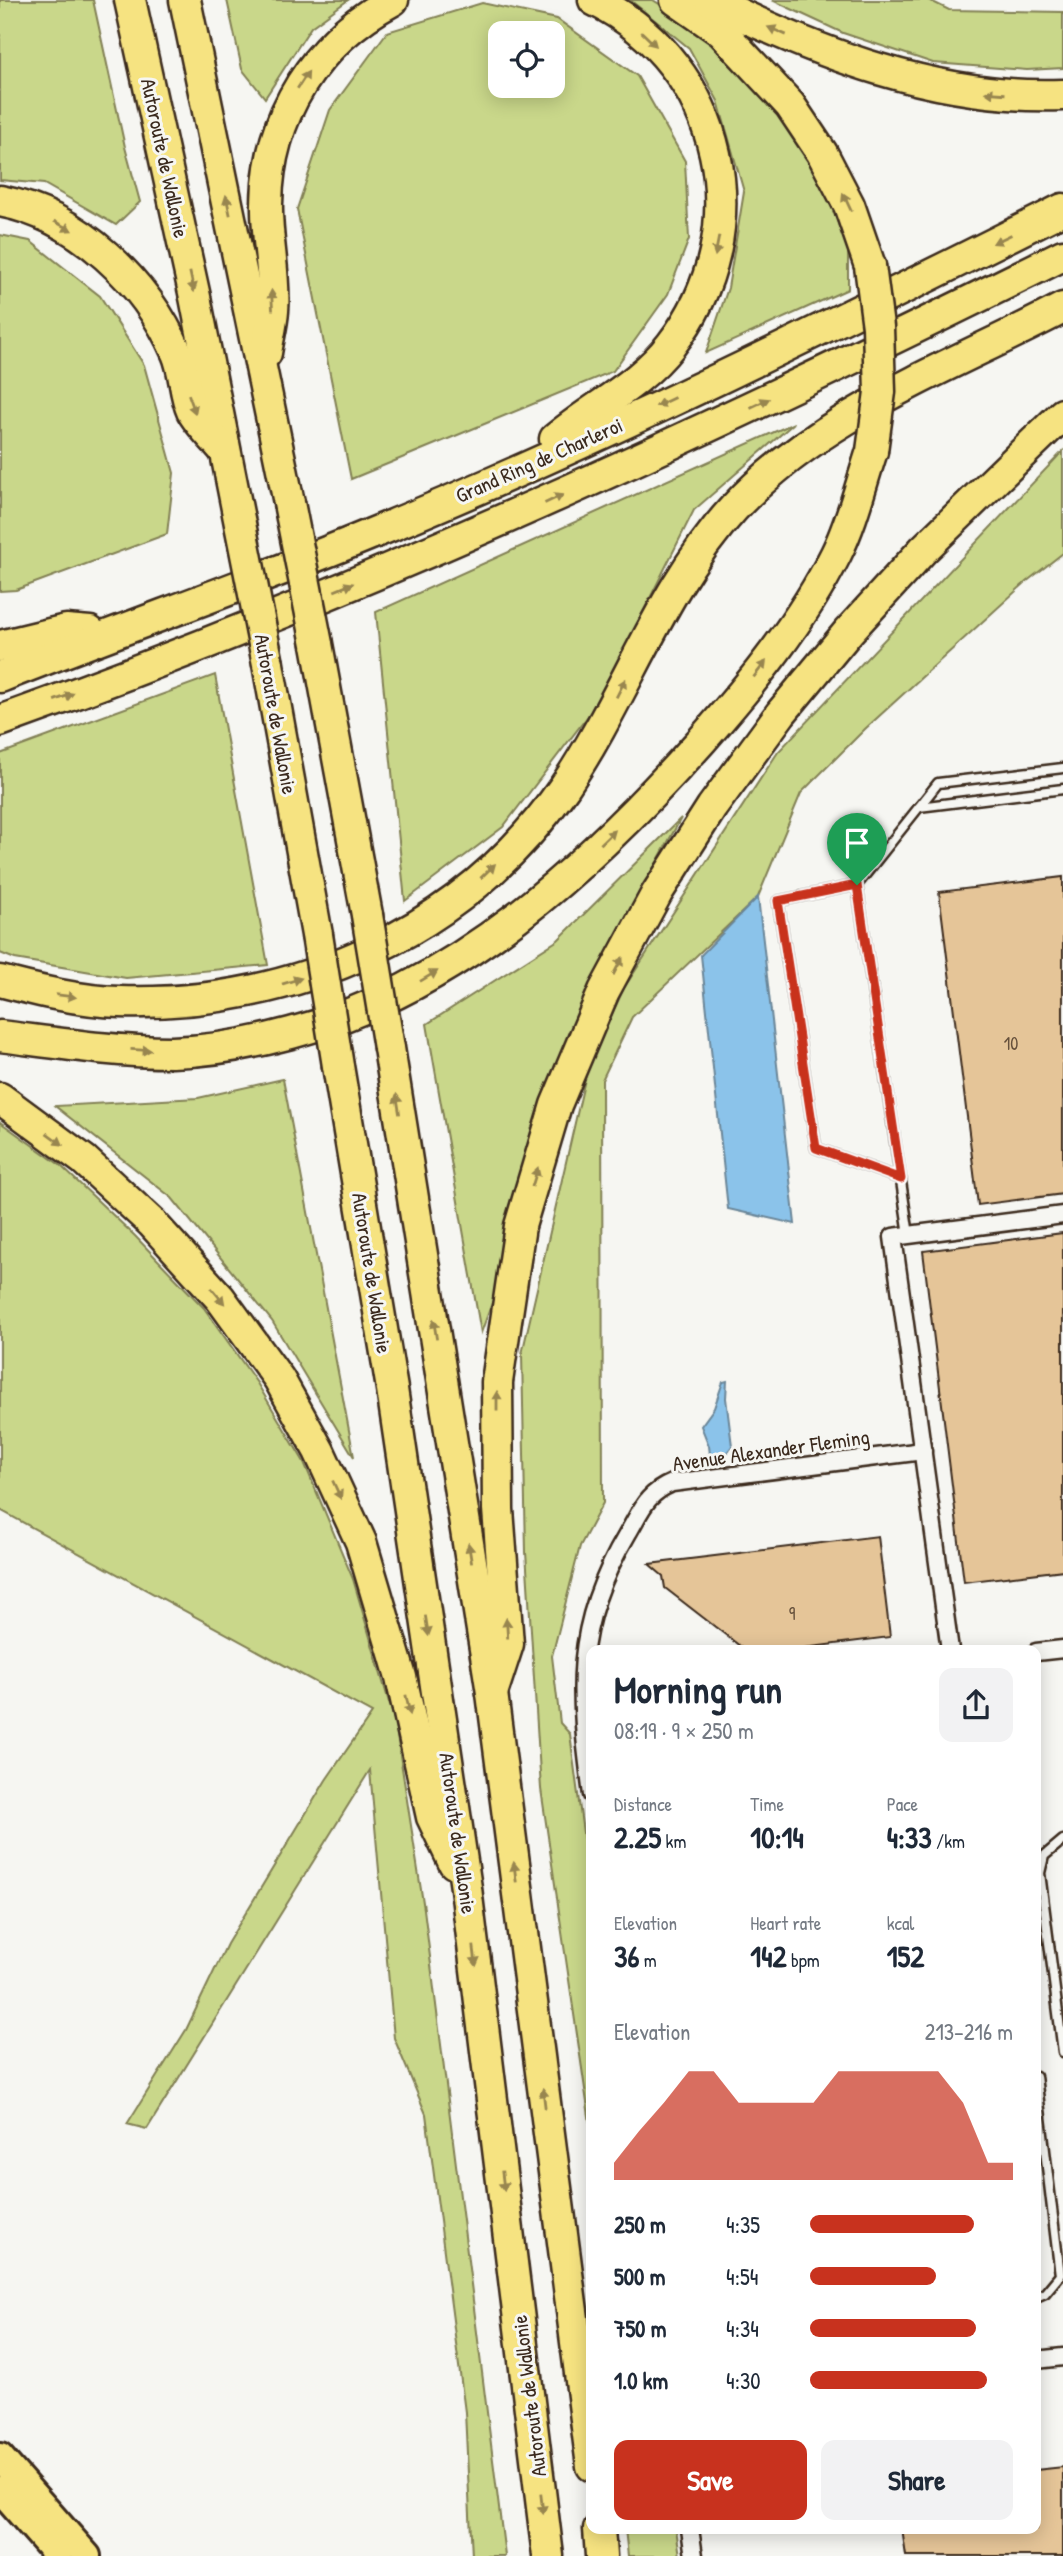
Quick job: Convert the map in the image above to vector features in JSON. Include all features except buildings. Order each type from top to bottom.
[{"type":"highway","name":"Autoroute de Wallonie","points":[[130,0],[227,454],[268,663],[317,935],[392,1389],[466,1888],[548,2556]]},
{"type":"highway","points":[[185,0],[263,367],[367,915],[492,1693],[586,2420]]},
{"type":"highway","points":[[263,367],[274,309],[267,180],[276,136],[304,78],[331,44],[362,18],[393,0]]},
{"type":"highway","points":[[516,471],[568,429],[632,384],[669,347],[701,298],[717,248],[721,222],[719,172],[714,146],[695,100],[684,80],[654,42],[618,14],[594,0]]},
{"type":"highway","points":[[0,1036],[85,1047],[173,1052],[233,1044],[291,1033],[340,1017],[427,979],[514,919],[581,863],[656,792],[730,708],[802,615],[837,552],[872,451],[880,392],[878,327],[870,266],[849,205],[822,153],[790,105],[722,32],[676,0]]},
{"type":"highway","points":[[710,0],[827,52],[906,77],[973,91],[1063,95]]},
{"type":"highway","points":[[0,201],[36,212],[82,236],[120,268],[152,307],[178,355],[192,411],[227,454]]},
{"type":"highway","name":"Grand Ring de Charleroi","points":[[0,677],[370,535],[516,471],[810,335],[1063,209]]},
{"type":"highway","name":"Grand Ring de Charleroi","points":[[0,721],[178,654],[532,509],[826,373],[1063,255]]},
{"type":"highway","points":[[0,981],[52,994],[117,1002],[175,1001],[282,985],[340,966],[408,932],[470,887],[523,837],[564,787],[605,721],[649,633],[690,566],[733,509],[778,467],[822,434],[905,387],[1063,308]]},
{"type":"highway","points":[[492,1693],[508,1644],[498,1509],[497,1382],[520,1226],[556,1105],[604,990],[657,893],[705,817],[781,713],[849,631],[923,550],[1063,414]]},
{"type":"highway","points":[[0,646],[66,631],[111,633]]},
{"type":"highway","points":[[0,1098],[84,1160],[152,1223],[220,1298],[279,1379],[319,1451],[361,1542],[401,1677],[432,1817],[466,1888]]},
{"type":"highway","points":[[599,2534],[601,2556]]},
{"type":"main road","points":[[0,2457],[87,2556]]},
{"type":"main road","points":[[0,2490],[58,2556]]},
{"type":"street","points":[[949,1645],[893,1237],[1063,1215]]},
{"type":"street","name":"Avenue Alexander Fleming","points":[[586,1750],[582,1720],[583,1654],[594,1608],[608,1567],[654,1491],[672,1483],[923,1451]]},
{"type":"street","points":[[1041,1651],[1063,1649]]},
{"type":"street","points":[[1041,2359],[1063,2357]]},
{"type":"street","points":[[691,2534],[694,2556]]},
{"type":"lane","points":[[901,1179],[816,1148],[778,901],[857,885],[938,783],[1063,768]]},
{"type":"lane","points":[[919,807],[1063,789]]},
{"type":"lane","points":[[857,885],[909,1235]]},
{"type":"lane","points":[[1041,1869],[1044,1856],[1063,1840]]},
{"type":"lane","points":[[1041,1881],[1063,2052]]},
{"type":"lane","points":[[1041,2117],[1060,2275],[1041,2295]]},
{"type":"green space","points":[[0,0],[93,0],[125,147],[140,202],[116,225],[44,184],[0,180]]},
{"type":"green space","points":[[227,0],[348,0],[311,27],[265,98],[242,69]]},
{"type":"green space","points":[[630,0],[653,0],[708,35],[787,118],[827,195],[848,250],[848,289],[706,353],[728,288],[744,192],[718,101],[689,48]]},
{"type":"green space","points":[[772,0],[929,0],[949,10],[1063,12],[1063,68],[1027,70],[933,63],[843,33]]},
{"type":"green space","points":[[482,3],[560,21],[488,21],[488,98],[565,98],[565,25],[637,76],[685,161],[689,239],[668,294],[613,371],[351,479],[297,209],[330,110],[387,32]]},
{"type":"green space","points":[[0,235],[30,241],[100,296],[144,365],[174,473],[167,534],[16,590],[0,591]]},
{"type":"green space","points":[[794,423],[694,510],[597,704],[503,827],[405,901],[376,612]]},
{"type":"green space","points":[[1063,451],[1063,553],[1026,582],[865,729],[801,793],[758,897],[632,1017],[602,1080],[603,1503],[580,1546],[552,1656],[560,1723],[570,1734],[586,1855],[586,2096],[541,1789],[526,1552],[522,1354],[588,1066],[624,988],[778,752]]},
{"type":"green space","points":[[215,675],[268,965],[126,978],[15,959],[0,953],[0,754]]},
{"type":"green space","points":[[681,818],[607,954],[538,1125],[501,1278],[481,1333],[427,1024],[558,940]]},
{"type":"green space","points":[[283,1079],[354,1457],[272,1321],[172,1198],[55,1106],[198,1098]]},
{"type":"green space","points":[[0,1122],[60,1165],[134,1235],[204,1308],[257,1383],[304,1462],[353,1579],[395,1723],[424,1909],[505,2556],[472,2556],[465,2412],[426,2114],[394,2038],[370,1770],[147,2129],[127,2124],[186,2030],[227,1944],[326,1780],[372,1713],[0,1510]]},
{"type":"green space","points":[[626,2534],[677,2534],[680,2556],[628,2556]]},
{"type":"water","points":[[758,897],[795,1224],[728,1209],[701,955]]},
{"type":"water","points":[[727,1381],[726,1398],[732,1446],[724,1456],[710,1455],[701,1426],[714,1408],[723,1382]]},
{"type":"route","points":[[857,885],[901,1179],[816,1148],[778,901],[857,885]]}]
